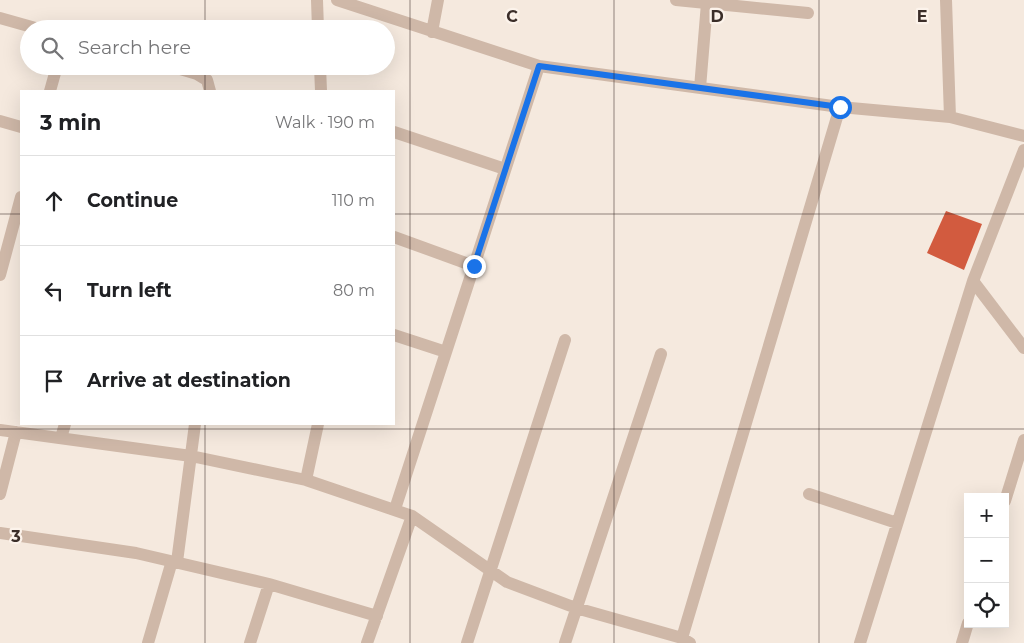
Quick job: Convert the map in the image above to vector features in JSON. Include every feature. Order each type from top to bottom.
[{"type":"street","points":[[317,0],[318,20]]},
{"type":"street","points":[[338,0],[539,66],[840,107],[950,117],[1024,136]]},
{"type":"street","points":[[432,32],[438,0]]},
{"type":"street","points":[[676,0],[808,14]]},
{"type":"street","points":[[946,0],[950,117]]},
{"type":"street","points":[[700,88],[707,3]]},
{"type":"street","points":[[0,18],[20,24]]},
{"type":"street","points":[[394,510],[539,66]]},
{"type":"street","points":[[50,90],[54,75]]},
{"type":"street","points":[[199,75],[207,80],[210,90]]},
{"type":"street","points":[[320,75],[321,90]]},
{"type":"street","points":[[0,430],[191,456],[306,480],[412,516],[507,582],[576,608],[686,641],[840,107]]},
{"type":"street","points":[[0,122],[20,128]]},
{"type":"street","points":[[395,132],[506,169]]},
{"type":"street","points":[[860,643],[973,282],[1024,150]]},
{"type":"street","points":[[0,274],[20,201]]},
{"type":"street","points":[[395,237],[474,266]]},
{"type":"street","points":[[973,282],[1024,348]]},
{"type":"street","points":[[395,334],[446,352]]},
{"type":"street","points":[[467,643],[565,340]]},
{"type":"street","points":[[565,643],[661,354]]},
{"type":"street","points":[[61,438],[65,425]]},
{"type":"street","points":[[148,643],[175,562],[195,425]]},
{"type":"street","points":[[306,480],[318,425]]},
{"type":"street","points":[[0,494],[16,432]]},
{"type":"street","points":[[1007,493],[1024,440]]},
{"type":"street","points":[[809,494],[897,523]]},
{"type":"street","points":[[367,643],[412,516]]},
{"type":"street","points":[[0,533],[136,552],[269,584],[377,616]]},
{"type":"street","points":[[250,643],[269,584]]},
{"type":"street","points":[[962,643],[966,628]]},
{"type":"building","points":[[946,211],[982,224],[964,270],[927,253]]},
{"type":"route","points":[[474,266],[539,66],[840,107]]}]
